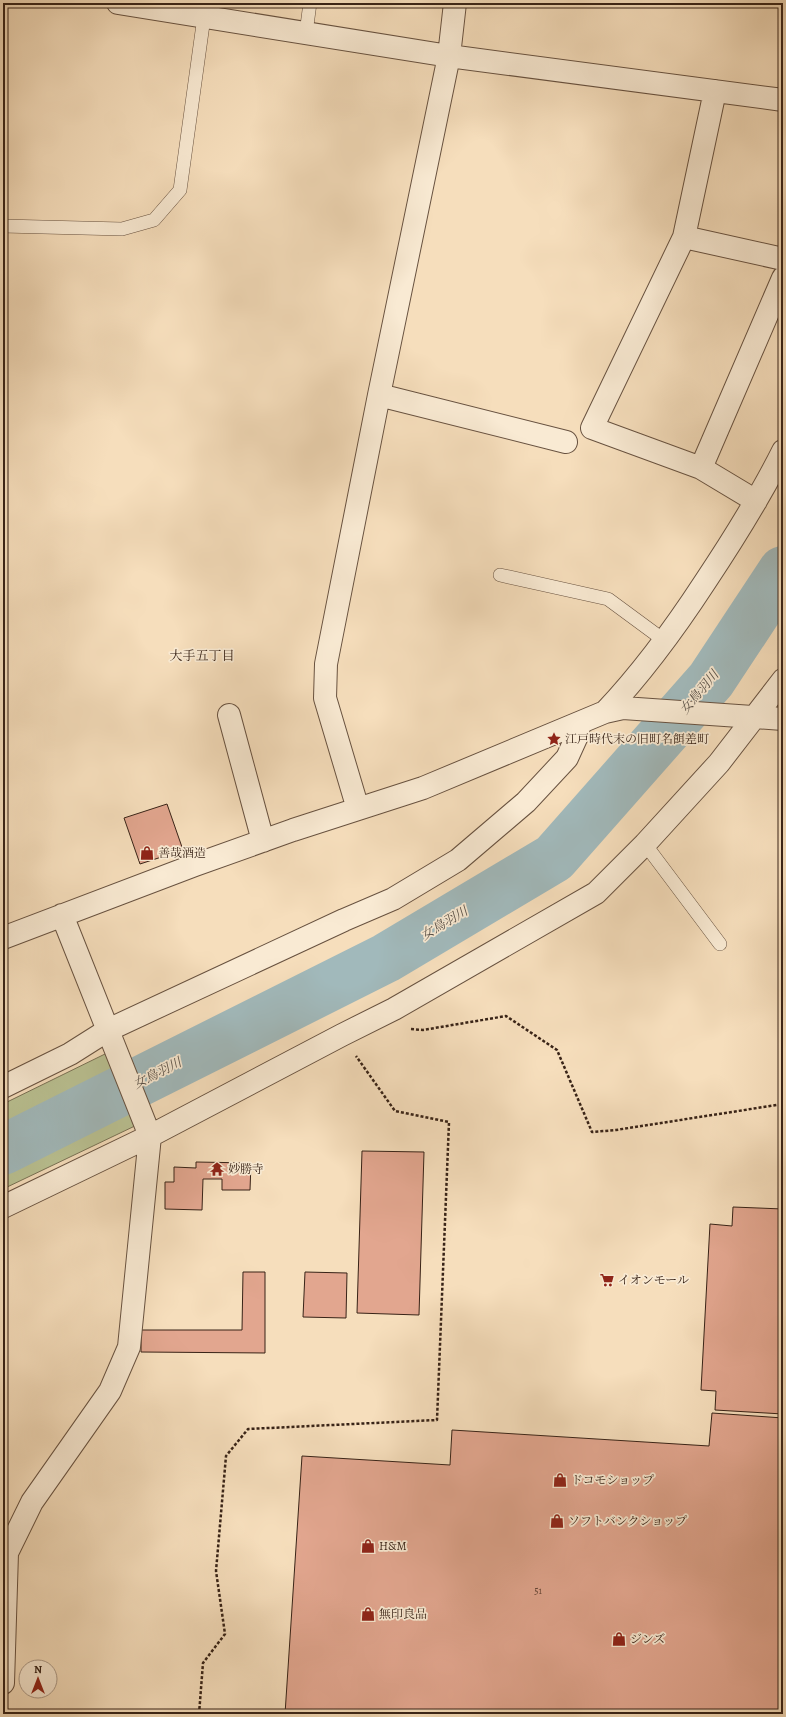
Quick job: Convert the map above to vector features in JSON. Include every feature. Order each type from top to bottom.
[{"type":"street","points":[[118,3],[449,56],[783,100]]},
{"type":"street","points":[[358,809],[325,698],[326,664],[379,395],[449,56],[455,3]]},
{"type":"street","points":[[715,91],[684,237],[592,428],[701,468],[756,501]]},
{"type":"street","points":[[684,237],[783,259]]},
{"type":"street","points":[[701,468],[783,278]]},
{"type":"street","points":[[379,395],[566,442]]},
{"type":"street","points":[[614,710],[665,641],[734,540],[783,452]]},
{"type":"street","points":[[3,1207],[148,1129],[394,1009],[596,893],[645,844],[719,763],[751,715],[783,680]]},
{"type":"street","points":[[3,938],[263,841],[423,788],[614,710],[751,715],[783,718]]},
{"type":"street","points":[[229,715],[263,841]]},
{"type":"street","points":[[3,1087],[70,1054],[111,1037],[344,920],[393,899],[458,860],[526,802],[567,758],[577,736],[580,723]]},
{"type":"street","points":[[3,1683],[8,1552],[32,1502],[110,1392],[129,1347],[148,1129],[62,915]]},
{"type":"lane","points":[[306,33],[310,3]]},
{"type":"lane","points":[[3,226],[122,230],[154,220],[180,190],[204,16]]},
{"type":"lane","points":[[500,575],[608,599],[665,641]]},
{"type":"lane","points":[[645,844],[720,944]]},
{"type":"path","points":[[394,1009],[406,1028],[423,1030],[506,1016],[557,1050],[592,1132],[616,1130],[783,1104]]},
{"type":"path","points":[[199,1714],[203,1663],[225,1634],[216,1571],[226,1456],[248,1429],[437,1420],[449,1122],[394,1111],[342,1035]]},
{"type":"green space","points":[[105,1054],[123,1084],[3,1141],[3,1104]]},
{"type":"green space","points":[[127,1097],[139,1124],[3,1189],[3,1158]]},
{"type":"building","points":[[167,804],[183,850],[140,864],[124,818]]},
{"type":"building","points":[[362,1151],[424,1152],[419,1315],[357,1313]]},
{"type":"building","points":[[196,1162],[251,1163],[250,1190],[222,1190],[222,1179],[203,1179],[202,1210],[165,1209],[165,1182],[174,1182],[174,1167],[196,1168]]},
{"type":"building","points":[[733,1207],[783,1209],[783,1414],[715,1410],[716,1391],[701,1390],[710,1224],[732,1226]]},
{"type":"building","points":[[243,1272],[265,1272],[265,1353],[141,1352],[141,1330],[242,1330]]},
{"type":"building","points":[[305,1272],[347,1273],[346,1318],[303,1317]]},
{"type":"building","points":[[712,1413],[783,1418],[783,1714],[285,1714],[302,1456],[450,1465],[452,1430],[709,1446]]},
{"type":"waterway","name":"女鳥羽川","points":[[3,1150],[386,958],[554,858],[711,680],[783,571]]},
{"type":"place","name":"江戸時代末の旧町名餌差町","points":[[554,739]]},
{"type":"place","name":"善哉酒造","points":[[147,853]]},
{"type":"place","name":"妙勝寺","points":[[217,1169]]},
{"type":"place","name":"イオンモール","points":[[607,1280]]},
{"type":"place","name":"ドコモショップ","points":[[560,1480]]},
{"type":"place","name":"ソフトバンクショップ","points":[[557,1521]]},
{"type":"place","name":"H&M","points":[[368,1546]]},
{"type":"place","name":"無印良品","points":[[368,1614]]},
{"type":"place","name":"ジンズ","points":[[619,1639]]},
{"type":"district","name":"大手五丁目","points":[[202,655]]}]
